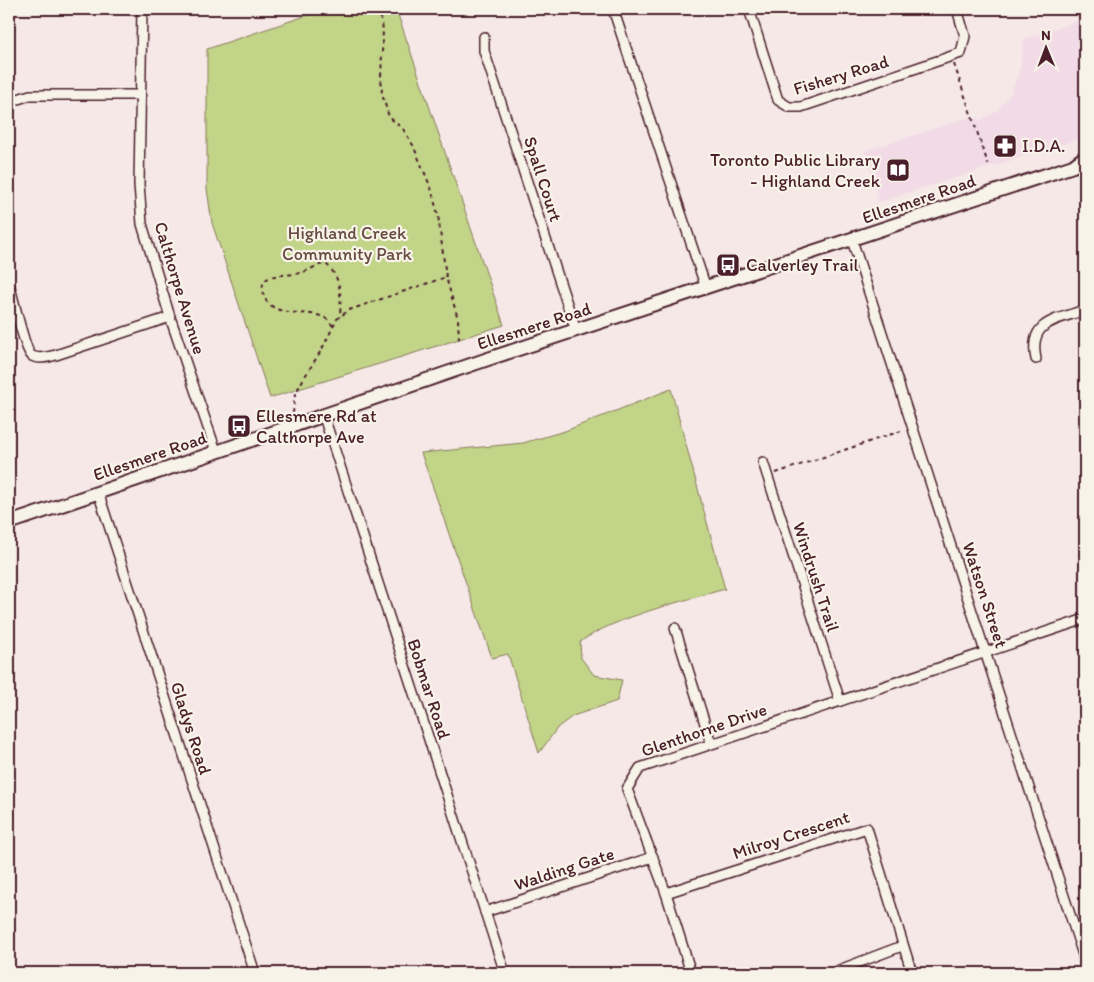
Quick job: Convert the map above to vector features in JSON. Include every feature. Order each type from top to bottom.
[{"type":"main road","name":"Ellesmere Road","points":[[9,523],[323,414],[852,240],[1079,168],[1085,157]]},
{"type":"street","name":"Calthorpe Avenue","points":[[142,9],[139,184],[142,224],[170,318],[216,451]]},
{"type":"street","points":[[613,9],[706,288]]},
{"type":"street","name":"Fishery Road","points":[[749,9],[778,100],[789,107],[801,107],[951,58]]},
{"type":"street","points":[[951,58],[961,53],[965,36],[957,9]]},
{"type":"street","name":"Spall Court","points":[[484,37],[484,50],[576,331]]},
{"type":"street","points":[[9,102],[37,95],[140,95]]},
{"type":"street","name":"Watson Street","points":[[852,240],[914,426],[1085,961]]},
{"type":"street","points":[[9,284],[21,324],[24,345],[31,356],[37,358],[56,355],[170,318]]},
{"type":"street","points":[[1036,359],[1033,346],[1035,335],[1043,326],[1085,310]]},
{"type":"street","name":"Bobmar Road","points":[[323,414],[504,973]]},
{"type":"street","name":"Windrush Trail","points":[[763,462],[840,701]]},
{"type":"street","name":"Gladys Road","points":[[98,492],[255,973]]},
{"type":"street","name":"Glenthorne Drive","points":[[692,973],[666,893],[627,789],[640,768],[1085,619]]},
{"type":"street","points":[[675,628],[711,743]]},
{"type":"street","name":"Milroy Crescent","points":[[666,893],[867,828],[902,946],[912,973]]},
{"type":"street","name":"Walding Gate","points":[[485,912],[653,857]]},
{"type":"street","points":[[837,973],[839,970],[902,946]]},
{"type":"path","points":[[378,9],[383,28],[382,94],[389,117],[403,129],[413,145],[431,188],[438,214],[446,277],[458,319],[458,340]]},
{"type":"path","points":[[951,58],[988,164]]},
{"type":"path","points":[[333,326],[325,318],[293,314],[280,310],[270,303],[264,295],[263,285],[266,280],[274,275],[296,274],[319,264],[326,264],[332,270],[338,282],[340,317]]},
{"type":"path","points":[[292,425],[295,394],[322,349],[333,326],[340,317],[349,310],[446,277]]},
{"type":"path","points":[[767,476],[914,426]]},
{"type":"shaded area","points":[[1081,20],[1085,38],[1085,137],[879,202],[865,151],[970,117],[981,120],[997,111],[1011,93],[1020,68],[1024,39]]},
{"type":"green space","name":"Highland Creek Community Park","points":[[326,9],[396,9],[504,325],[270,398],[212,223],[207,189],[207,49]]},
{"type":"green space","points":[[671,389],[725,589],[630,617],[580,642],[581,658],[594,675],[622,680],[617,701],[573,716],[558,727],[539,753],[508,654],[492,658],[421,453],[523,443],[565,431]]},
{"type":"place","name":"I.D.A.","points":[[1005,146]]},
{"type":"place","name":"Toronto Public Library - Highland Creek","points":[[898,170]]},
{"type":"place","name":"Calverley Trail","points":[[728,265]]},
{"type":"place","name":"Ellesmere Rd at Calthorpe Ave","points":[[239,426]]}]
